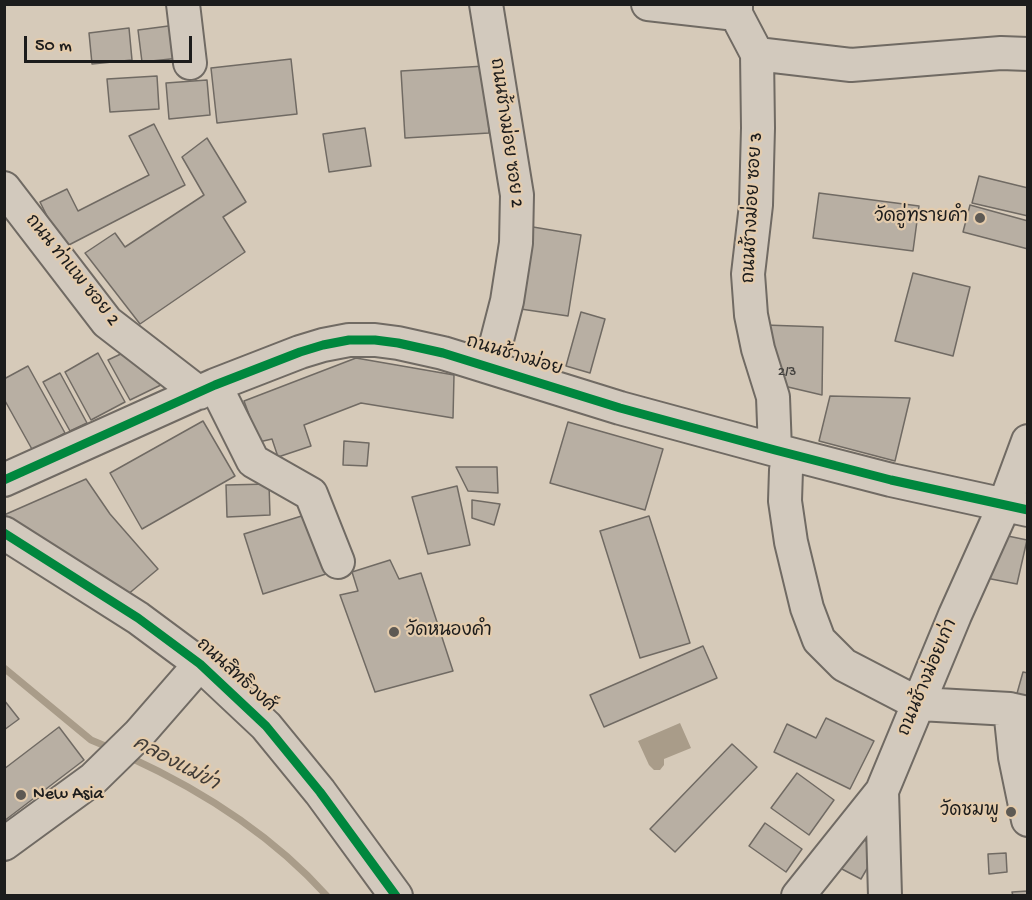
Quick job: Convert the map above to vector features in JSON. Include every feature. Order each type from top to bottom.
[{"type":"street","points":[[183,4],[190,63]]},
{"type":"street","name":"ถนนช้างม่อย ซอย 2","points":[[486,4],[517,195],[516,243],[507,300],[490,368]]},
{"type":"street","points":[[648,4],[736,9]]},
{"type":"street","name":"ถนนช้างม่อย ซอย 3","points":[[736,9],[757,54],[759,128],[756,205],[748,274],[751,315],[783,452],[786,470],[785,501],[791,542],[807,608],[819,640],[844,665],[919,704]]},
{"type":"street","points":[[757,54],[851,65],[1001,53],[1028,54]]},
{"type":"street","name":"ถนน ท่าแพ ซอย 2","points":[[4,188],[107,322],[207,389]]},
{"type":"street","name":"ถนนช้างม่อย","points":[[4,480],[207,389],[300,352],[349,340],[375,340],[443,353],[620,408],[783,452],[891,480],[1016,508]]},
{"type":"street","points":[[207,389],[253,461],[311,494],[338,562]]},
{"type":"street","name":"ถนนช้างม่อยเก่า","points":[[798,896],[882,791],[955,615],[1016,508],[1028,441]]},
{"type":"street","name":"ถนนสิทธิวงศ์","points":[[4,533],[138,618],[200,664],[266,726],[320,792],[396,896]]},
{"type":"street","points":[[4,844],[93,779],[139,734],[200,664]]},
{"type":"street","points":[[919,704],[1019,711],[1015,757],[1028,820]]},
{"type":"street","points":[[882,791],[885,896]]},
{"type":"shaded area","points":[[680,723],[691,748],[664,759],[664,765],[660,770],[654,770],[649,765],[638,741]]},
{"type":"building","points":[[176,25],[180,58],[142,62],[138,30]]},
{"type":"building","points":[[129,28],[132,60],[92,64],[89,33]]},
{"type":"building","points":[[291,59],[297,114],[217,123],[211,68]]},
{"type":"building","points":[[485,66],[489,133],[405,138],[401,71]]},
{"type":"building","points":[[157,76],[159,109],[110,112],[107,79]]},
{"type":"building","points":[[207,80],[210,115],[169,119],[166,83]]},
{"type":"building","points":[[154,124],[185,185],[63,248],[40,202],[67,189],[78,211],[149,175],[129,136]]},
{"type":"building","points":[[365,128],[371,166],[329,172],[323,134]]},
{"type":"building","points":[[207,138],[246,202],[223,217],[245,252],[140,324],[85,253],[115,233],[125,247],[204,195],[182,157]]},
{"type":"building","points":[[979,176],[1028,188],[1028,216],[972,203]]},
{"type":"building","points":[[819,193],[919,206],[913,251],[813,238]]},
{"type":"building","points":[[970,205],[1028,221],[1028,249],[963,232]]},
{"type":"building","points":[[527,226],[581,235],[568,316],[514,308]]},
{"type":"building","points":[[913,273],[970,287],[953,356],[895,341]]},
{"type":"building","points":[[581,312],[605,319],[590,373],[566,366]]},
{"type":"building","points":[[765,325],[823,327],[822,395],[771,383]]},
{"type":"building","points":[[125,352],[165,383],[130,400],[108,360]]},
{"type":"building","points":[[98,353],[125,402],[91,420],[65,372]]},
{"type":"building","points":[[356,358],[454,375],[453,418],[361,403],[304,425],[311,446],[278,457],[272,439],[259,442],[244,401]]},
{"type":"building","points":[[28,366],[65,433],[33,451],[4,399],[4,379]]},
{"type":"building","points":[[60,373],[87,423],[70,431],[43,382]]},
{"type":"building","points":[[830,396],[910,398],[895,461],[819,441]]},
{"type":"building","points":[[203,421],[235,476],[142,529],[110,473]]},
{"type":"building","points":[[568,422],[663,449],[645,510],[550,483]]},
{"type":"building","points":[[344,441],[369,443],[367,466],[343,465]]},
{"type":"building","points":[[456,467],[497,467],[498,493],[468,491]]},
{"type":"building","points":[[86,479],[110,514],[158,569],[120,601],[50,557],[4,517],[4,515]]},
{"type":"building","points":[[269,484],[270,515],[227,517],[226,485]]},
{"type":"building","points":[[457,486],[470,545],[428,554],[412,497]]},
{"type":"building","points":[[472,500],[500,504],[494,525],[472,518]]},
{"type":"building","points":[[308,514],[326,574],[263,594],[244,534]]},
{"type":"building","points":[[649,516],[690,643],[640,658],[600,531]]},
{"type":"building","points":[[1003,535],[1027,540],[1017,584],[986,578]]},
{"type":"building","points":[[390,560],[399,579],[421,573],[453,671],[375,692],[340,595],[358,591],[352,572]]},
{"type":"building","points":[[703,646],[717,678],[604,727],[590,695]]},
{"type":"building","points":[[1023,672],[1028,673],[1028,700],[1016,697]]},
{"type":"building","points":[[4,700],[19,719],[4,730]]},
{"type":"building","points":[[826,718],[874,741],[850,789],[774,752],[787,724],[816,738]]},
{"type":"building","name":"New Asia","points":[[59,727],[84,760],[4,821],[4,769]]},
{"type":"building","points":[[732,744],[757,767],[675,852],[650,829]]},
{"type":"building","points":[[797,773],[834,800],[809,835],[771,808]]},
{"type":"building","points":[[765,823],[802,849],[786,872],[749,846]]},
{"type":"building","points":[[857,836],[879,848],[861,879],[840,868]]},
{"type":"building","points":[[1006,853],[1007,872],[989,874],[988,854]]},
{"type":"building","points":[[1028,891],[1028,896],[1013,896],[1012,892]]},
{"type":"waterway","name":"คลองแม่ข่า","points":[[4,668],[91,740],[110,748]]},
{"type":"waterway","name":"คลองแม่ข่า","points":[[129,757],[183,784],[235,816],[260,834],[306,874],[327,896]]},
{"type":"cycle path","points":[[4,480],[215,385],[300,352],[349,340],[375,340],[443,353],[620,408],[775,450],[891,480],[1028,510]]},
{"type":"cycle path","points":[[4,533],[138,618],[200,664],[266,726],[320,792],[396,896]]},
{"type":"place","name":"วัดอู่ทรายคำ","points":[[980,218]]},
{"type":"place","name":"วัดหนองคำ","points":[[394,632]]},
{"type":"place","name":"New Asia","points":[[21,795]]},
{"type":"place","name":"วัดชมพู","points":[[1011,812]]}]
